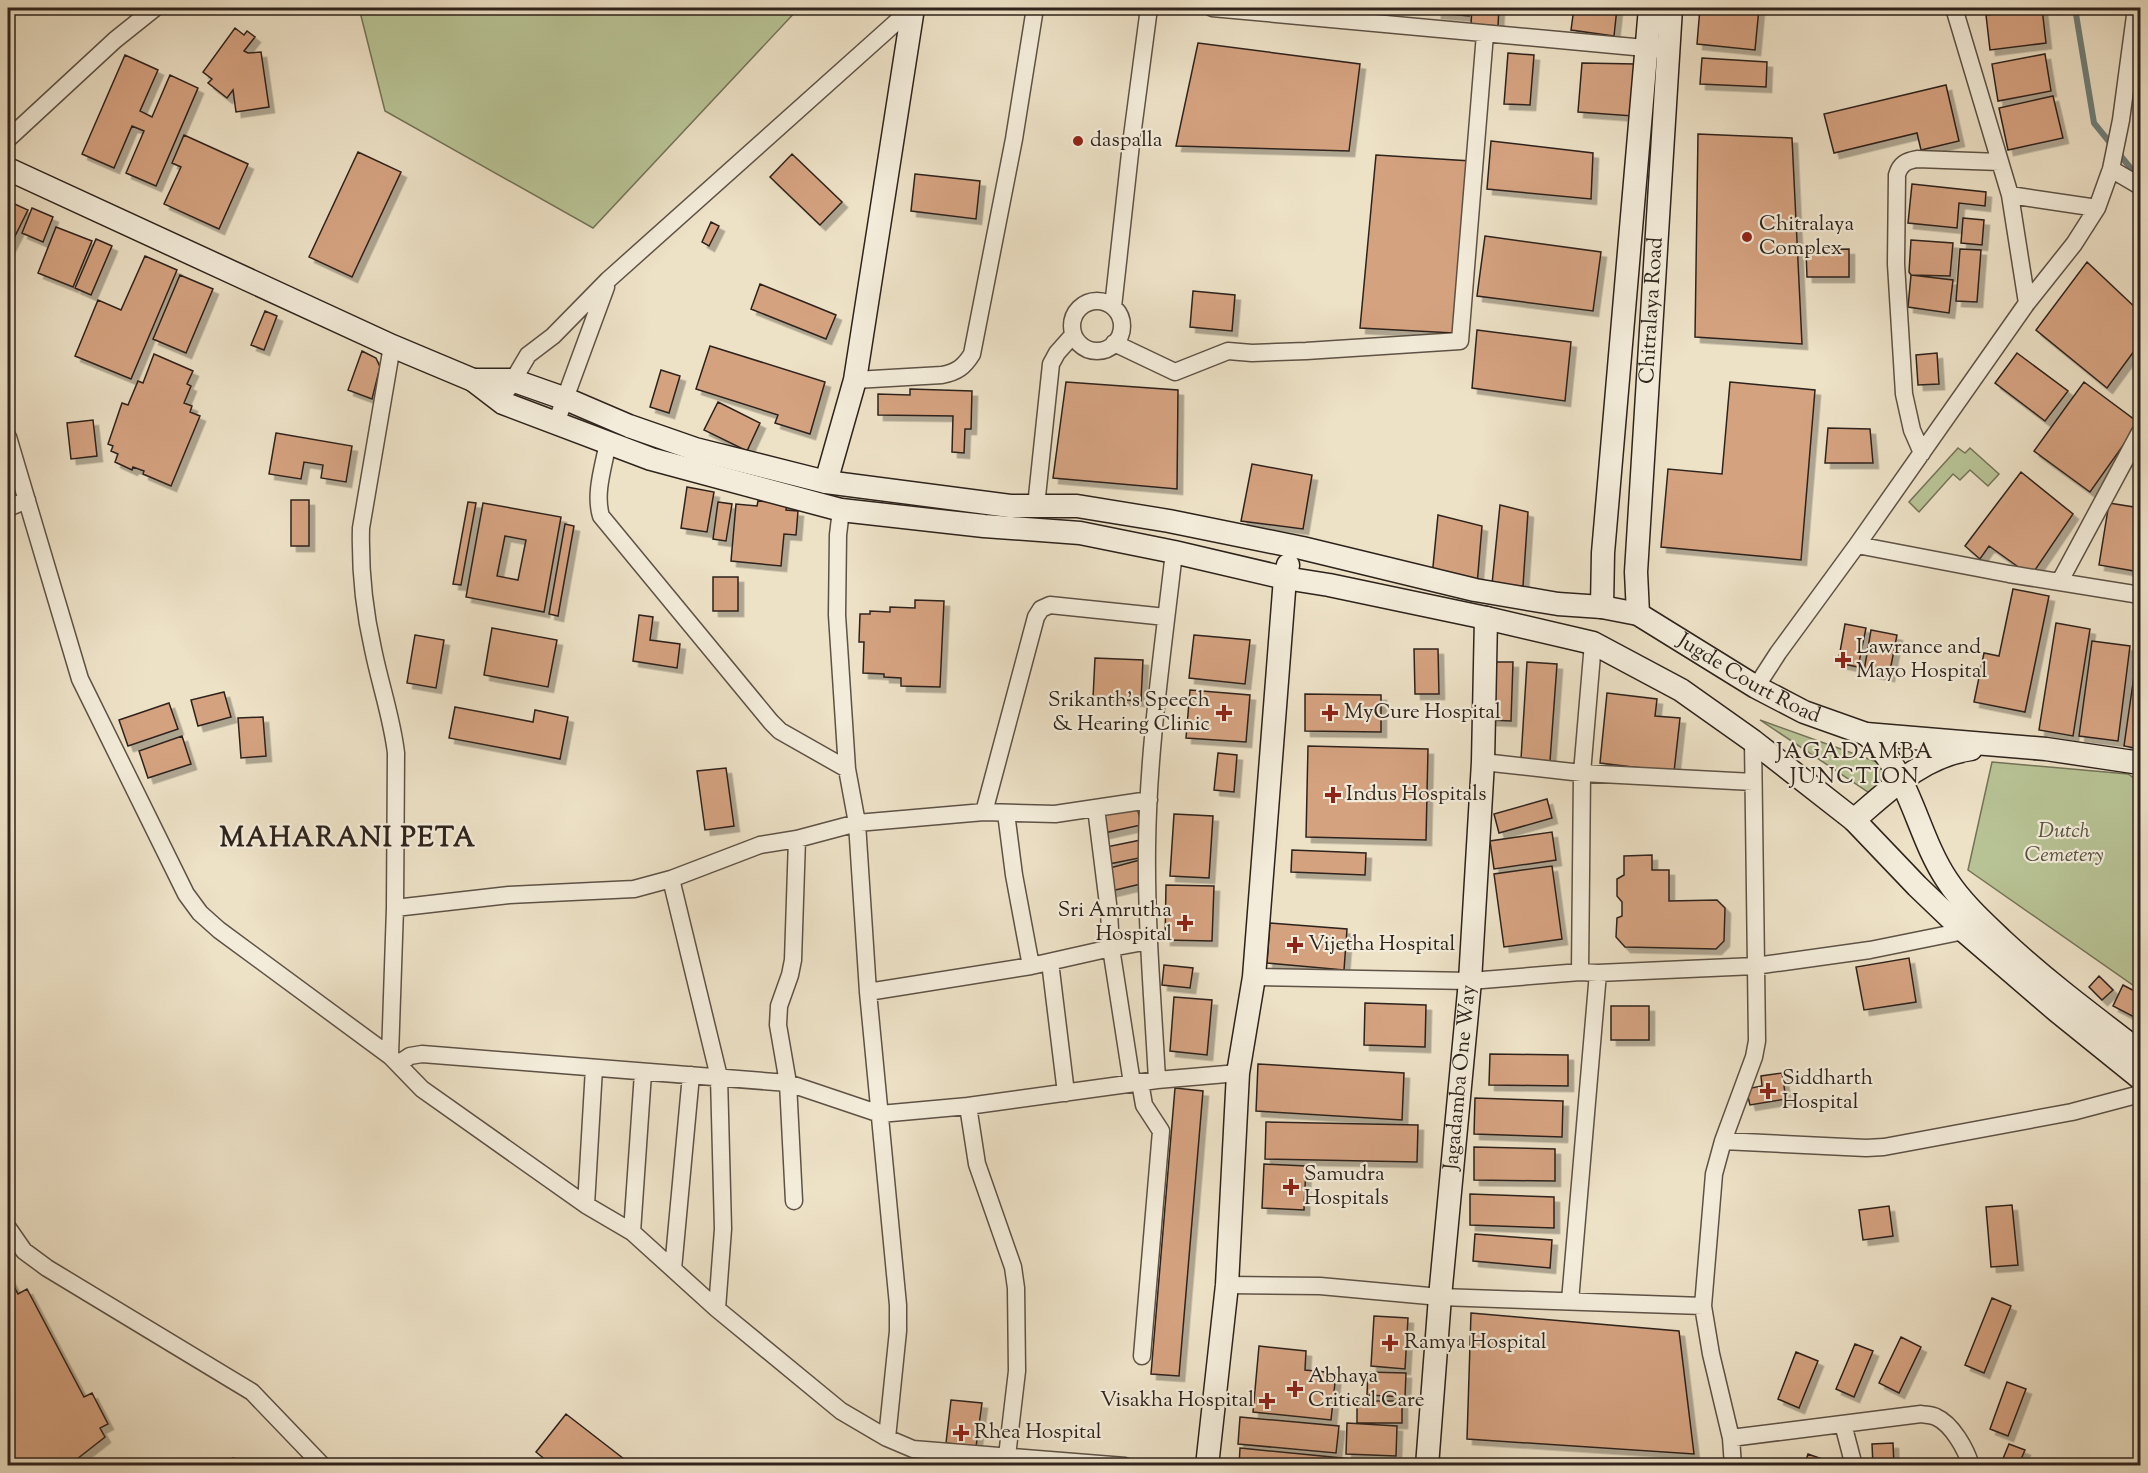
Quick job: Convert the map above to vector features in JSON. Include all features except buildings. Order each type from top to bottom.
[{"type":"main road","points":[[826,482],[855,380],[913,8]]},
{"type":"main road","name":"Chitralaya Road","points":[[1638,614],[1636,572],[1658,50],[1650,8]]},
{"type":"main road","name":"Chitralaya Road","points":[[1602,607],[1603,553],[1658,50],[1671,8]]},
{"type":"main road","points":[[8,169],[392,346],[473,380],[503,403],[651,459],[841,510],[984,526],[1080,533],[1174,552],[1285,579],[1486,618],[1593,643],[1681,690],[1753,741],[1854,820],[1964,931],[2042,999],[2140,1078]]},
{"type":"main road","points":[[473,380],[512,380],[695,449],[826,482],[1010,506],[1089,508],[1179,523],[1292,546],[1475,590],[1638,614]]},
{"type":"main road","points":[[1207,1466],[1227,1285],[1238,1073],[1254,976],[1285,579],[1292,546]]},
{"type":"main road","points":[[1309,582],[1314,551]]},
{"type":"main road","name":"Jugde Court Road","points":[[1638,614],[1756,687],[1804,712],[1866,734],[2046,749],[2140,763]]},
{"type":"main road","name":"Jagadamba One Way","points":[[1427,1466],[1440,1297],[1470,981],[1483,762],[1486,618]]},
{"type":"main road","name":"Jugde Court Road","points":[[1866,734],[1881,747],[1900,780]]},
{"type":"main road","name":"Jugde Court Road","points":[[1854,820],[1900,780],[1922,765],[1968,749],[2009,746]]},
{"type":"main road","points":[[1900,780],[1935,861],[1958,895],[2024,960],[2140,1052]]},
{"type":"street","points":[[8,139],[115,40],[155,8]]},
{"type":"street","points":[[503,403],[512,380],[528,355],[553,336],[608,280],[913,8]]},
{"type":"street","points":[[855,380],[955,373],[966,365],[972,354],[1014,139],[1035,8]]},
{"type":"street","points":[[1113,307],[1149,8]]},
{"type":"street","points":[[1212,8],[1658,50]]},
{"type":"street","points":[[1954,8],[2010,195],[2027,303]]},
{"type":"street","points":[[1756,687],[2027,303],[2073,244],[2097,208],[2111,170],[2121,120],[2136,8]]},
{"type":"street","points":[[1114,343],[1175,372],[1228,351],[1252,353],[1306,351],[1460,341],[1485,34]]},
{"type":"street","points":[[1922,453],[1911,430],[1904,394],[1896,264],[1897,175],[1900,166],[1907,161],[1917,159],[2000,162]]},
{"type":"street","points":[[2111,170],[2140,186]]},
{"type":"street","points":[[2010,195],[2097,208]]},
{"type":"street","points":[[556,423],[608,280]]},
{"type":"street","points":[[1098,301],[1113,307],[1121,320],[1121,328],[1114,343],[1101,350],[1093,350],[1078,342],[1074,335],[1073,318],[1083,305],[1098,301]]},
{"type":"street","points":[[1036,506],[1051,364],[1057,353],[1074,335]]},
{"type":"street","points":[[392,346],[361,528],[360,552],[369,631],[393,730],[396,753],[394,1060]]},
{"type":"street","points":[[2060,581],[2140,432]]},
{"type":"street","points":[[8,437],[80,679],[186,894],[200,913],[219,930],[394,1060],[422,1089],[586,1204],[632,1232],[717,1309],[841,1411],[887,1438],[913,1449],[1125,1466]]},
{"type":"street","points":[[608,442],[598,495],[601,516],[771,722],[780,731],[847,769]]},
{"type":"street","points":[[8,508],[27,500]]},
{"type":"street","points":[[841,510],[838,535],[837,615],[847,769],[857,823],[868,992],[898,1305],[898,1331],[887,1438]]},
{"type":"street","points":[[1857,545],[2009,574],[2140,595]]},
{"type":"street","points":[[1158,1080],[1149,941],[1147,847],[1151,750],[1174,552]]},
{"type":"street","points":[[984,812],[1036,617],[1041,609],[1050,605],[1166,617]]},
{"type":"street","points":[[1580,972],[1582,773],[1593,643]]},
{"type":"street","points":[[1733,1466],[1731,1438],[1711,1353],[1703,1306],[1714,1174],[1723,1140],[1754,1057],[1757,1041],[1753,741]]},
{"type":"street","points":[[1483,762],[1582,773],[1753,782]]},
{"type":"street","points":[[395,908],[509,895],[634,889],[671,879],[760,845],[797,839],[857,823],[984,812],[1055,814],[1149,800]]},
{"type":"street","points":[[1096,808],[1109,912],[1111,948],[1136,1083],[1144,1105],[1161,1131],[1142,1356]]},
{"type":"street","points":[[1006,813],[1014,874],[1031,966]]},
{"type":"street","points":[[794,1201],[788,1083],[778,1025],[779,1006],[793,960],[797,839]]},
{"type":"street","points":[[671,879],[719,1077],[723,1230],[717,1309]]},
{"type":"street","points":[[1254,976],[1470,981],[1580,972],[1755,966],[1870,950],[1964,931]]},
{"type":"street","points":[[868,992],[1031,966],[1149,941]]},
{"type":"street","points":[[1050,962],[1066,1093]]},
{"type":"street","points":[[1570,1301],[1598,973]]},
{"type":"street","points":[[394,1060],[422,1054],[788,1083],[880,1114],[968,1106],[1158,1080],[1238,1073]]},
{"type":"street","points":[[586,1204],[594,1068]]},
{"type":"street","points":[[632,1232],[643,1072]]},
{"type":"street","points":[[672,1269],[691,1075]]},
{"type":"street","points":[[1723,1140],[1884,1147],[2041,1118],[2140,1094]]},
{"type":"street","points":[[968,1106],[977,1164],[1013,1267],[1017,1288],[1017,1371],[1007,1456]]},
{"type":"street","points":[[8,1228],[24,1251],[47,1268],[252,1392],[322,1466]]},
{"type":"street","points":[[1227,1285],[1320,1286],[1440,1297],[1703,1306]]},
{"type":"street","points":[[1731,1438],[1921,1414],[1935,1416],[1946,1423],[1967,1454],[1971,1466]]},
{"type":"street","points":[[1843,1424],[1854,1466]]},
{"type":"green space","points":[[359,8],[799,8],[593,228],[385,111]]},
{"type":"green space","points":[[1958,448],[1965,453],[1970,448],[1999,474],[1988,486],[1970,470],[1960,480],[1953,474],[1919,512],[1909,502]]},
{"type":"green space","points":[[1760,720],[1877,762],[1885,770],[1887,781],[1871,794]]},
{"type":"green space","name":"Dutch Cemetery","points":[[1992,762],[2128,774],[2140,782],[2140,990],[1968,870]]},
{"type":"waterway","points":[[2075,8],[2094,123],[2133,171],[2140,176]]},
{"type":"place","name":"daspalla","points":[[1078,141]]},
{"type":"place","name":"Chitralaya Complex","points":[[1747,237]]},
{"type":"place","name":"Lawrance and Mayo Hospital","points":[[1843,660]]},
{"type":"place","name":"Srikanth's Speech & Hearing Clinic","points":[[1224,713]]},
{"type":"place","name":"MyCure Hospital","points":[[1330,713]]},
{"type":"place","name":"Indus Hospitals","points":[[1333,795]]},
{"type":"place","name":"Sri Amrutha Hospital","points":[[1185,923]]},
{"type":"place","name":"Vijetha Hospital","points":[[1295,945]]},
{"type":"place","name":"Siddharth Hospital","points":[[1768,1091]]},
{"type":"place","name":"Samudra Hospitals","points":[[1291,1187]]},
{"type":"place","name":"Ramya Hospital","points":[[1390,1343]]},
{"type":"place","name":"Abhaya Critical Care","points":[[1295,1389]]},
{"type":"place","name":"Visakha Hospital","points":[[1267,1401]]},
{"type":"place","name":"Rhea Hospital","points":[[961,1433]]},
{"type":"district","name":"JAGADAMBA JUNCTION","points":[[1855,766]]},
{"type":"district","name":"MAHARANI PETA","points":[[348,839]]}]
